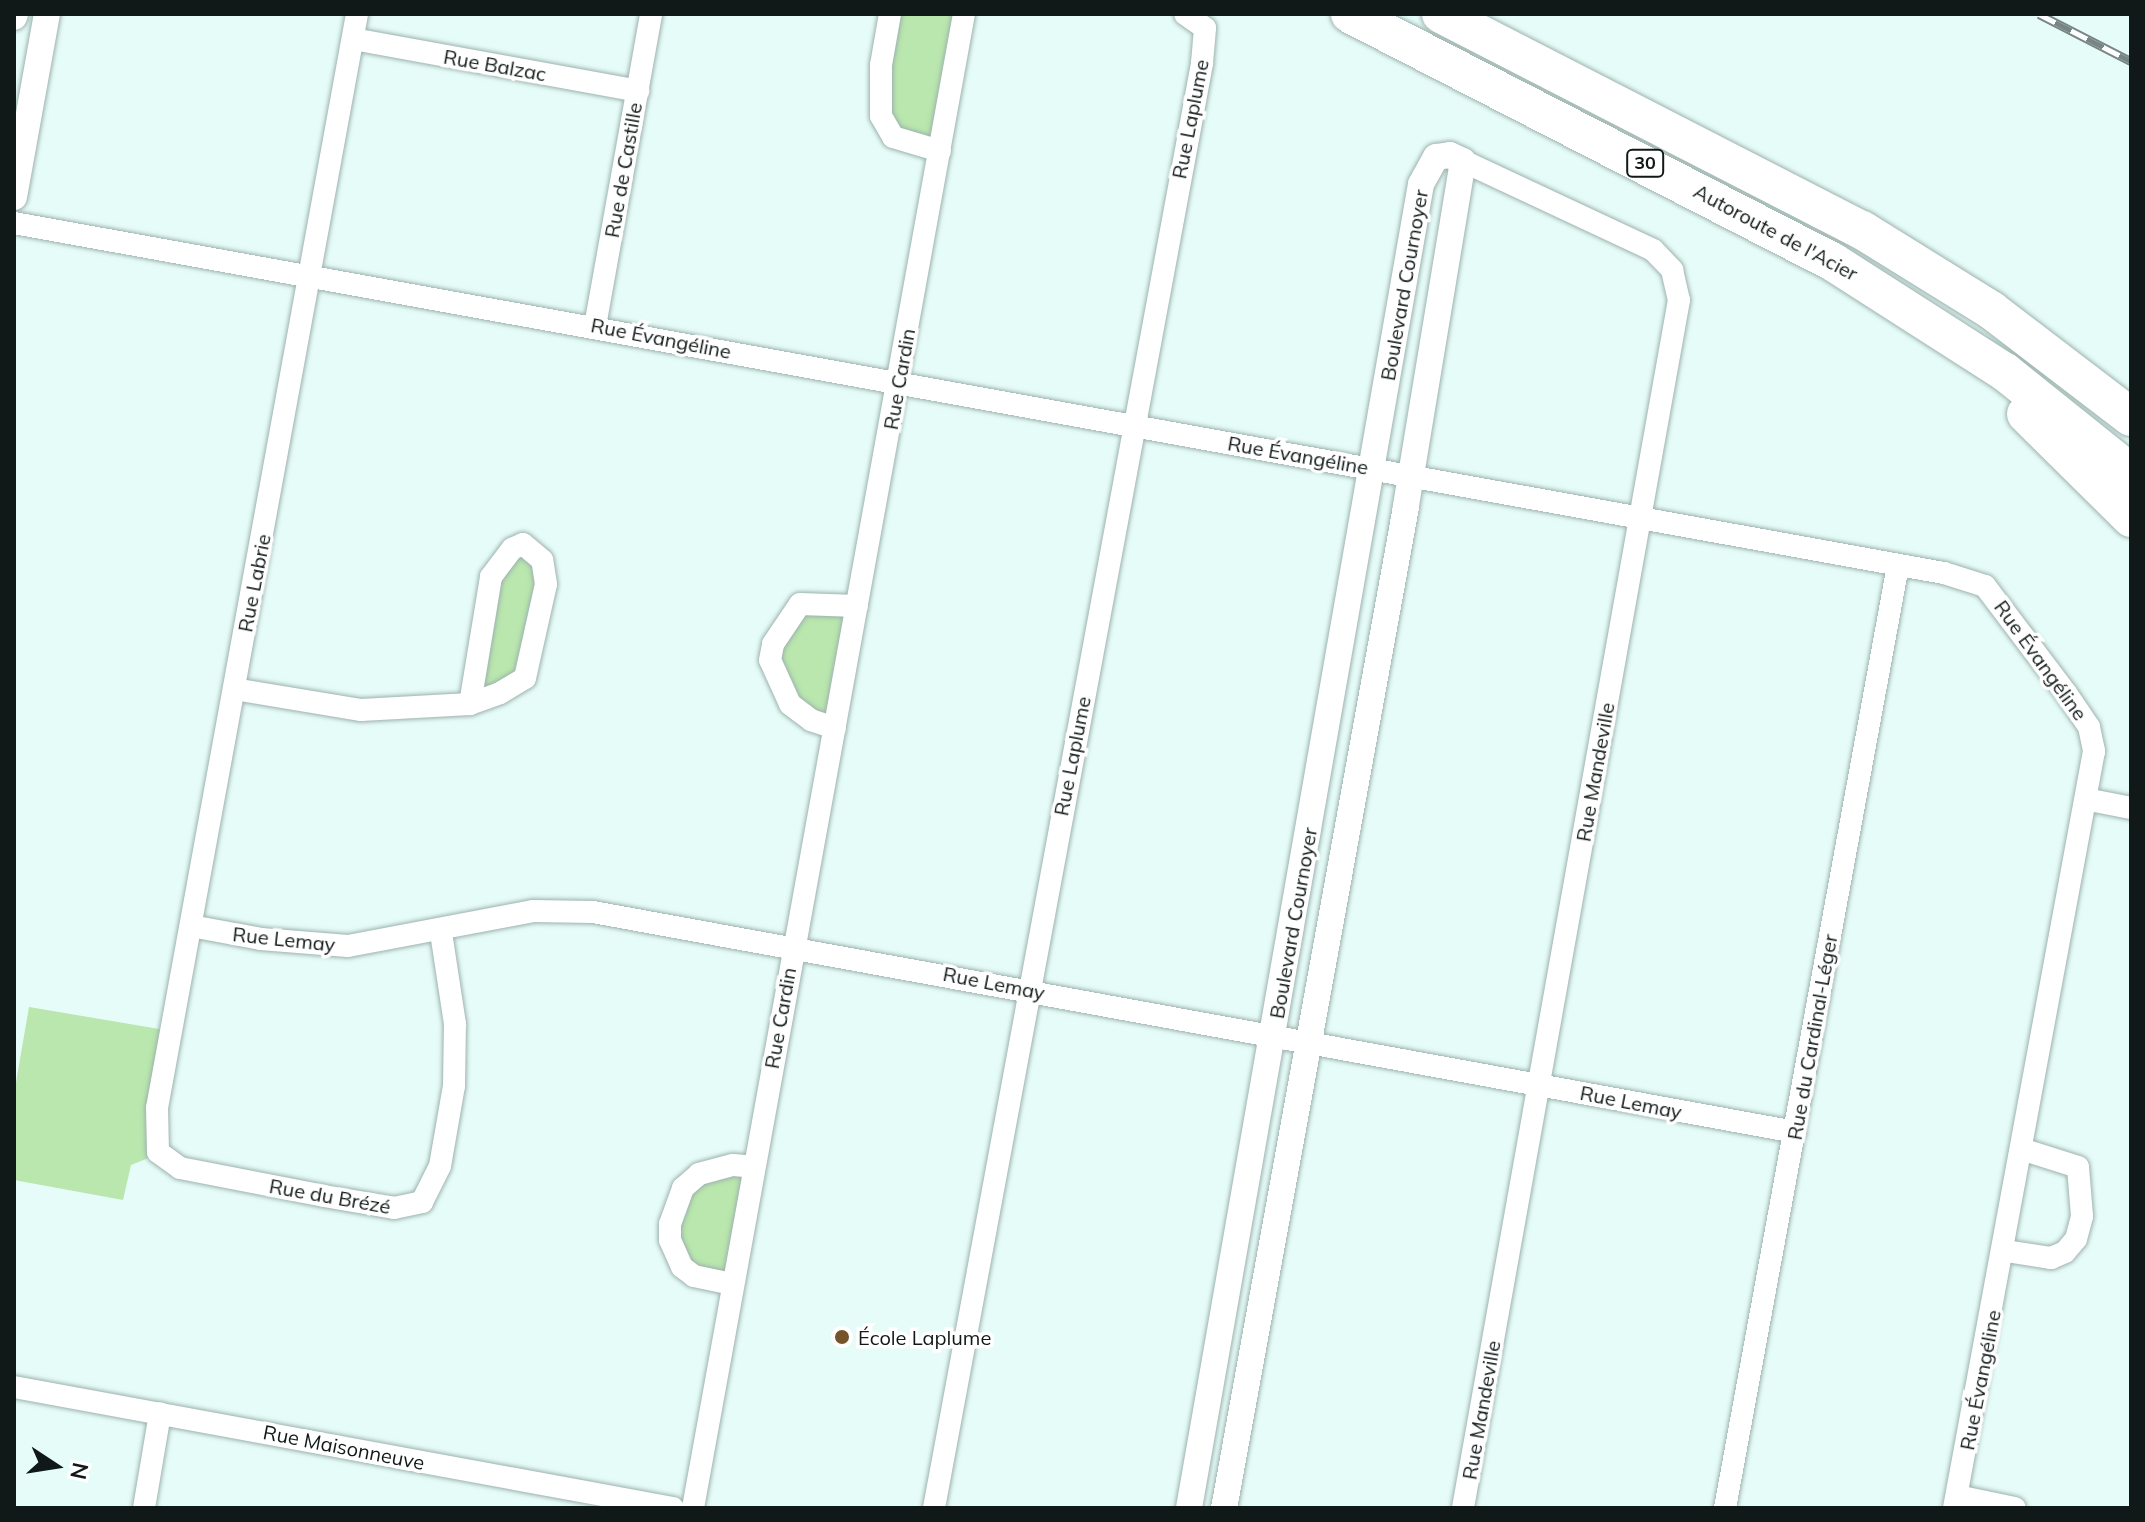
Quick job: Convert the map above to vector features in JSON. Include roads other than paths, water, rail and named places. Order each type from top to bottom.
[{"type":"highway","name":"Autoroute de l'Acier","points":[[1350,14],[1761,222],[1933,322],[2041,399],[2131,473]]},
{"type":"highway","name":"30","points":[[1441,14],[1862,230],[1991,310],[2131,414]]},
{"type":"highway","points":[[1933,322],[2131,518]]},
{"type":"street","points":[[14,197],[47,14]]},
{"type":"street","name":"Rue Labrie","points":[[158,1152],[157,1108],[357,14]]},
{"type":"street","name":"Rue de Castille","points":[[595,326],[651,14]]},
{"type":"street","points":[[890,14],[881,65],[881,116],[893,137],[940,151]]},
{"type":"street","name":"Rue Cardin","points":[[693,1508],[792,946],[899,382],[964,14]]},
{"type":"street","name":"Rue Laplume","points":[[934,1508],[1205,41],[1205,28],[1185,14]]},
{"type":"street","name":"Rue Balzac","points":[[353,39],[638,91]]},
{"type":"street","name":"Boulevard Cournoyer","points":[[1189,1508],[1421,184],[1436,157],[1463,161],[1311,1042],[1224,1508]]},
{"type":"street","name":"Rue Mandeville","points":[[1463,161],[1653,250],[1672,270],[1679,300],[1463,1508]]},
{"type":"street","name":"Rue Évangéline","points":[[14,223],[308,273],[1975,581],[1999,602],[2089,727],[2094,742],[2090,800],[1956,1502]]},
{"type":"street","points":[[234,689],[361,710],[470,704],[525,678],[547,570],[534,549],[523,544],[512,549],[491,577],[470,704]]},
{"type":"street","name":"Rue du Cardinal-Léger","points":[[1725,1508],[1898,565]]},
{"type":"street","points":[[835,728],[811,720],[790,704],[770,660],[773,644],[800,604],[857,606]]},
{"type":"street","points":[[2090,800],[2131,808]]},
{"type":"street","name":"Rue Lemay","points":[[191,926],[329,945],[441,932],[533,911],[575,910],[792,946],[1795,1132]]},
{"type":"street","name":"Rue du Brézé","points":[[158,1152],[180,1168],[324,1196],[394,1208],[422,1202],[440,1166],[454,1086],[455,1024],[441,932]]},
{"type":"street","points":[[2006,1251],[2051,1258],[2065,1252],[2076,1239],[2082,1216],[2078,1167],[2024,1150]]},
{"type":"street","points":[[732,1284],[694,1276],[682,1267],[670,1240],[670,1224],[683,1188],[699,1174],[733,1165],[754,1167]]},
{"type":"street","name":"Rue Maisonneuve","points":[[14,1387],[673,1508]]},
{"type":"street","points":[[144,1508],[160,1413]]},
{"type":"street","points":[[1956,1502],[2015,1508]]},
{"type":"railway","points":[[2039,14],[2131,61]]},
{"type":"place","name":"École Laplume","points":[[842,1337]]}]
